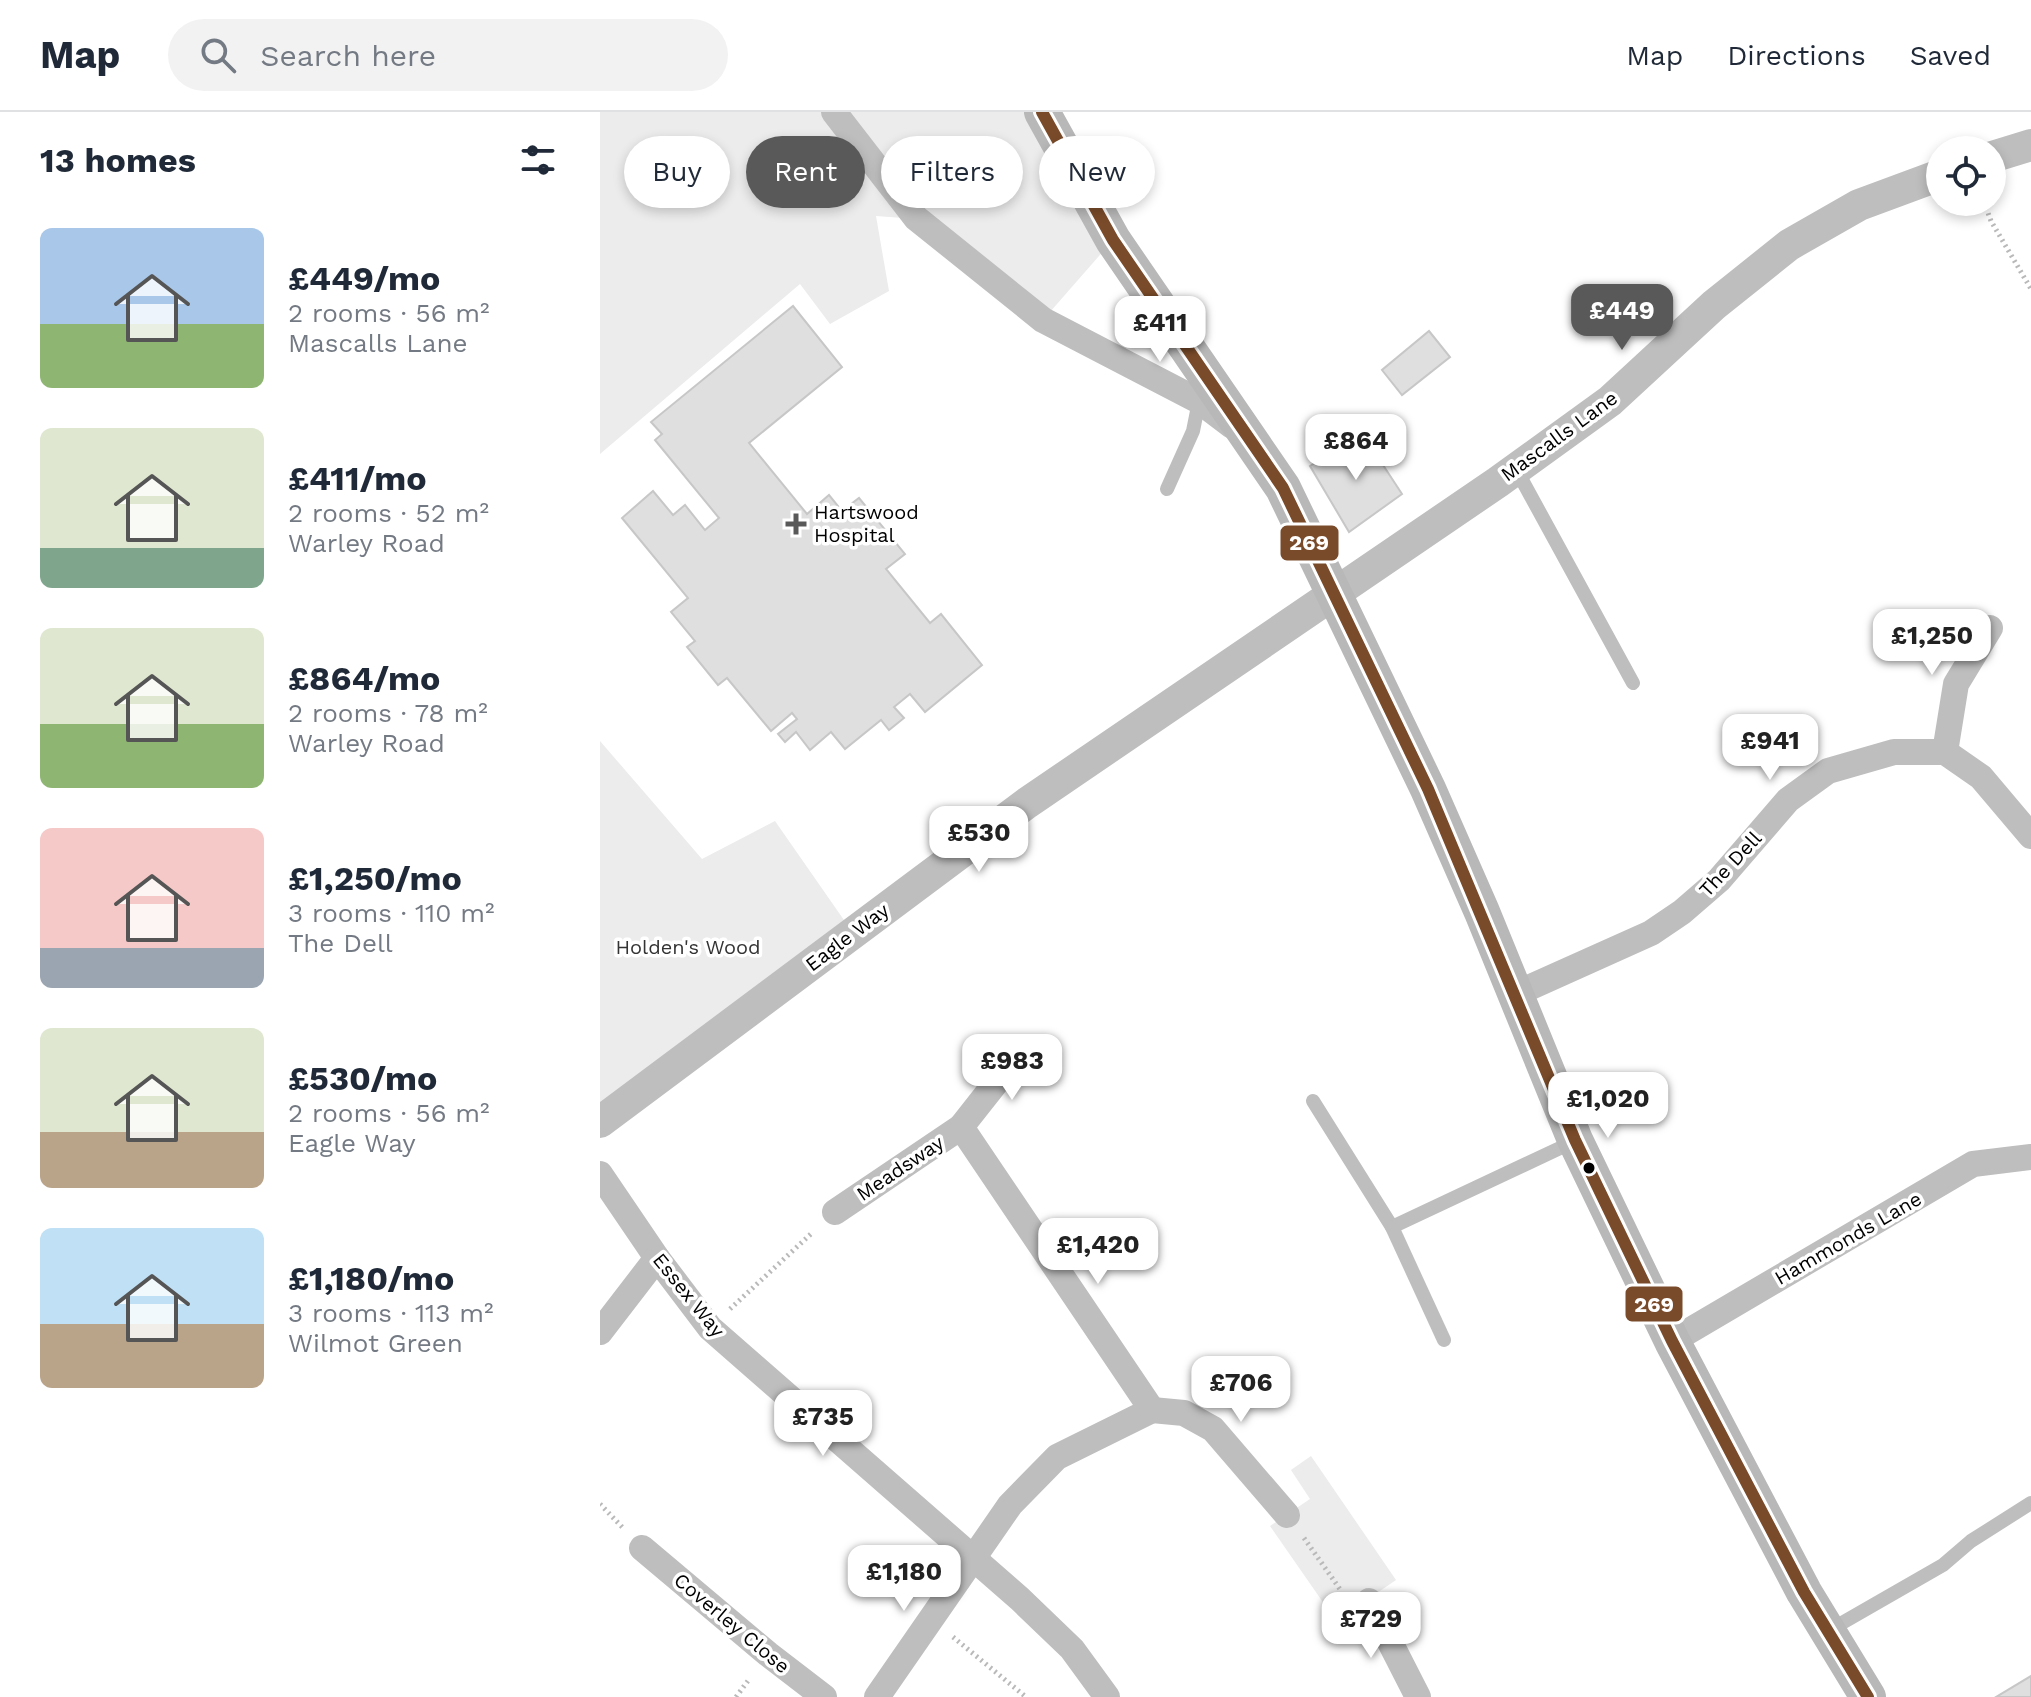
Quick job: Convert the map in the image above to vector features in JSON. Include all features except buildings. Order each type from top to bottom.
[{"type":"main road","points":[[1042,112],[1113,240],[1283,488],[1434,803],[1575,1140],[1672,1341],[1804,1592],[1868,1697]]},
{"type":"street","points":[[834,112],[916,218],[1043,320],[1199,401],[1244,435]]},
{"type":"street","points":[[2006,153],[2031,145]]},
{"type":"street","name":"Mascalls Lane","points":[[1334,592],[1516,469],[1610,401],[1714,305],[1789,245],[1859,205],[1926,180]]},
{"type":"street","name":"Eagle Way","points":[[600,1122],[1027,803],[1334,592]]},
{"type":"street","points":[[1990,628],[1956,684],[1945,752],[1981,777],[2031,836]]},
{"type":"street","name":"The Dell","points":[[1515,994],[1651,933],[1682,912],[1719,880],[1788,800],[1828,771],[1894,752],[1945,752]]},
{"type":"street","points":[[961,1127],[1024,1047]]},
{"type":"street","name":"Meadsway","points":[[835,1212],[961,1127],[1152,1410]]},
{"type":"street","name":"Hammonds Lane","points":[[1672,1341],[1973,1164],[2031,1157]]},
{"type":"street","name":"Essex Way","points":[[600,1174],[657,1258],[710,1328],[972,1556],[1072,1649],[1107,1697]]},
{"type":"street","points":[[600,1332],[657,1258]]},
{"type":"street","points":[[877,1697],[1010,1505],[1057,1457],[1152,1410],[1184,1413],[1213,1429],[1287,1515]]},
{"type":"street","name":"Coverley Close","points":[[642,1548],[824,1697]]},
{"type":"street","points":[[1369,1601],[1418,1697]]},
{"type":"lane","points":[[1167,489],[1193,431],[1199,401]]},
{"type":"lane","points":[[1516,469],[1633,683]]},
{"type":"lane","points":[[1313,1101],[1392,1227],[1444,1340]]},
{"type":"lane","points":[[1392,1227],[1575,1140]]},
{"type":"lane","points":[[1828,1631],[1943,1565],[1971,1541],[2031,1503]]},
{"type":"path","points":[[1989,216],[2031,289]]},
{"type":"path","points":[[710,1328],[835,1212]]},
{"type":"path","points":[[1287,1515],[1354,1609],[1369,1601]]},
{"type":"path","points":[[930,1619],[1026,1697]]},
{"type":"green space","points":[[600,112],[1042,112],[1055,136],[1039,136],[1039,208],[1095,208],[1113,240],[1043,320],[916,219],[876,216],[889,291],[830,324],[800,284],[600,454]]},
{"type":"green space","name":"Holden's Wood","points":[[600,741],[702,859],[775,821],[853,933],[600,1122]]},
{"type":"green space","points":[[1311,1456],[1396,1580],[1336,1621],[1270,1526],[1310,1499],[1291,1470]]},
{"type":"transit line","name":"269","points":[[1042,112],[1113,240],[1283,488],[1428,789],[1575,1140],[1672,1341],[1804,1592],[1868,1697]]},
{"type":"place","name":"Hartswood Hospital","points":[[796,524]]}]
